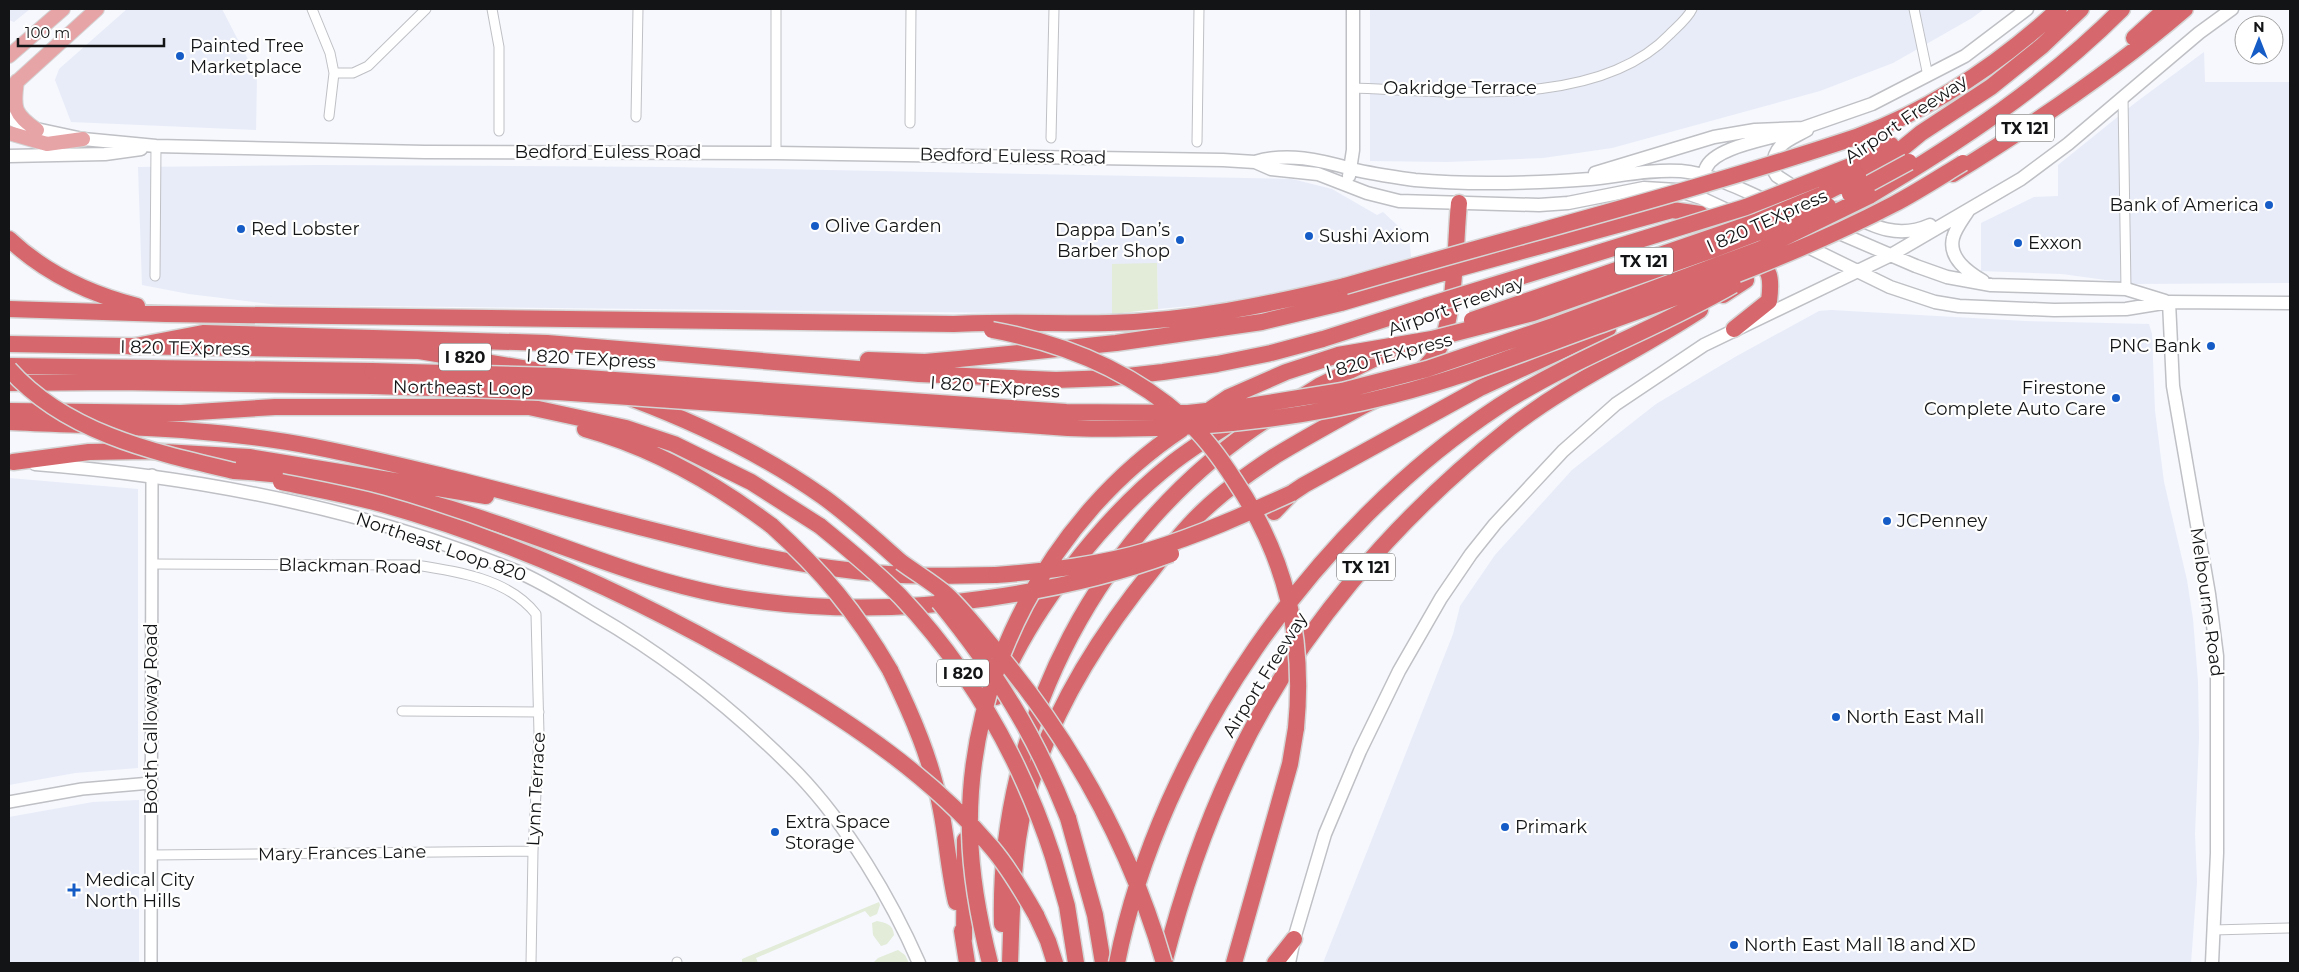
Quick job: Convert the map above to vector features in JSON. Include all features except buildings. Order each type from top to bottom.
[{"type":"highway","points":[[9,309],[166,314],[954,324],[994,322],[1110,323],[1156,320],[1252,307],[1345,286],[1612,213],[1859,136],[1907,115],[1954,89],[2006,54],[2058,9]]},
{"type":"highway","name":"Airport Freeway","points":[[1003,963],[1001,882],[1014,786],[1043,692],[1066,642],[1096,592],[1134,542],[1170,500],[1248,432],[1319,386],[1425,334],[1573,286],[1758,221],[1821,195],[1893,144],[1921,133],[1991,87],[2042,46],[2081,9]]},
{"type":"highway","name":"I 820 TEXpress","points":[[9,383],[558,376],[1066,412],[1188,412],[1243,408],[1295,400],[1388,381],[1564,322],[1760,249],[1869,196],[1932,159],[2026,94],[2090,40],[2122,9]]},
{"type":"highway","points":[[1117,963],[1144,865],[1163,817],[1192,754],[1223,698],[1250,654],[1279,614],[1334,548],[1384,498],[1430,458],[1499,406],[1539,381],[1720,293],[1776,259],[1896,203],[2023,125],[2095,71],[2166,9]]},
{"type":"highway","name":"Airport Freeway","points":[[1164,963],[1189,874],[1232,768],[1259,717],[1290,666],[1324,617],[1359,574],[1421,507],[1511,427],[1601,368],[1690,317],[1746,280],[1908,201],[2002,144],[2106,73],[2185,9]]},
{"type":"highway","points":[[990,963],[974,889],[970,832],[974,765],[993,682],[1023,608],[1061,546],[1084,516],[1123,475],[1160,443],[1230,397],[1286,372],[1338,355],[1432,339],[1533,313],[1790,222],[1832,204],[1909,162],[1932,159]]},
{"type":"highway","points":[[130,347],[203,333],[517,342],[978,378],[1056,380],[1110,378],[1163,372],[1271,353],[1746,207],[1856,171]]},
{"type":"highway","points":[[1010,963],[1013,890],[1024,809],[1048,738],[1070,693],[1102,639],[1131,598],[1175,541],[1202,512],[1231,486],[1294,444],[1407,382],[1426,367],[1438,351],[1450,315],[1459,204]]},
{"type":"highway","points":[[812,366],[830,359],[925,362],[1194,333],[1262,322],[1341,303],[1672,210],[1700,214],[1766,266],[1772,283],[1769,301],[1734,329]]},
{"type":"highway","points":[[9,239],[34,260],[59,276],[115,300],[166,314]]},
{"type":"highway","name":"I 820 TEXpress","points":[[9,368],[372,379],[1068,428],[1123,430],[1189,428],[1249,423],[1346,406],[1433,384],[1776,259]]},
{"type":"highway","points":[[9,422],[180,430],[314,447],[695,541],[782,560],[903,576],[996,575],[1053,570],[1096,563],[1150,550],[1238,518],[1292,493],[1480,388],[1610,328],[1746,280]]},
{"type":"highway","points":[[954,324],[1024,336],[1074,352],[1138,384],[1185,420],[1212,449],[1248,499],[1273,551],[1285,584],[1296,640],[1299,676],[1296,728],[1290,764],[1234,963]]},
{"type":"highway","name":"Northeast Loop","points":[[9,344],[419,351],[540,371],[602,387],[732,441],[822,496],[901,562]]},
{"type":"highway","points":[[9,368],[41,397],[70,418],[101,432],[171,456],[381,504],[433,520],[561,568],[628,597],[720,645],[808,697],[887,751],[957,812],[992,848],[1016,880],[1036,915],[1048,941],[1055,963]]},
{"type":"highway","points":[[964,939],[964,850],[968,805],[975,765],[1002,681],[1049,599],[1114,518],[1170,465],[1197,444],[1264,403],[1319,386]]},
{"type":"highway","points":[[529,407],[568,425],[600,433],[662,457],[700,476],[734,497],[772,526],[803,554],[838,592],[865,628],[890,670],[919,735],[941,809],[967,963]]},
{"type":"highway","name":"Northeast Loop","points":[[9,411],[181,413],[275,408],[529,407],[626,428],[674,444],[751,482],[820,526],[859,558],[899,596],[956,662],[981,699],[1011,752],[1040,818],[1066,906],[1076,963]]},
{"type":"highway","points":[[11,462],[89,452],[147,451],[249,457],[456,492],[554,505]]},
{"type":"highway","points":[[234,471],[283,474],[384,492],[486,520],[637,573],[711,592],[778,604],[836,609],[931,606],[1038,591],[1086,581],[1138,566],[1265,516],[1274,512],[1292,493]]},
{"type":"highway","points":[[901,562],[947,596],[1007,664],[1061,738],[1108,818],[1134,875],[1155,930],[1164,963]]},
{"type":"highway","name":"I 820","points":[[901,562],[934,596],[976,647],[1000,681],[1039,749],[1068,818],[1095,914],[1103,963]]},
{"type":"highway","points":[[1275,963],[1294,940]]},
{"type":"main road","points":[[9,56],[64,9]]},
{"type":"main road","points":[[37,130],[22,120],[16,110],[13,85],[97,9]]},
{"type":"main road","points":[[1347,184],[1351,168],[1353,9]]},
{"type":"main road","name":"Airport Freeway","points":[[1569,180],[1704,139],[1755,130],[1802,128],[1883,100],[1965,56],[2027,9]]},
{"type":"main road","points":[[1289,963],[1325,834],[1360,751],[1399,671],[1441,598],[1471,554],[1495,524],[1563,451],[1616,404],[1666,368],[1704,345],[1734,329],[1859,272],[2021,178],[2068,144],[2199,32],[2232,9]]},
{"type":"main road","points":[[9,47],[27,40]]},
{"type":"main road","name":"Bedford Euless Road","points":[[9,118],[37,130],[83,139],[156,146],[425,152],[1048,156],[1255,162],[1271,169],[1318,174],[1367,193],[1399,201],[1459,204],[1540,205],[1568,203],[1644,188],[1677,190],[1701,198],[1912,296],[1935,302],[1971,307],[2054,310],[2126,310],[2169,302]]},
{"type":"main road","points":[[1820,122],[1779,146],[1772,168],[1777,176],[1810,197],[1878,227],[1901,233],[1920,230],[1969,209]]},
{"type":"main road","points":[[1701,198],[1704,176],[1709,163],[1723,152],[1802,128]]},
{"type":"main road","points":[[9,133],[47,144],[83,139]]},
{"type":"main road","name":"Bedford Euless Road","points":[[9,156],[105,154],[156,146]]},
{"type":"main road","points":[[1255,162],[1270,157],[1320,160],[1351,168],[1416,180],[1569,180],[1671,171],[1704,176],[1947,277],[1991,286],[2126,289],[2169,302],[2290,303]]},
{"type":"main road","points":[[1459,204],[1465,181]]},
{"type":"main road","points":[[1969,209],[1953,237],[1952,247],[1955,257],[1965,268],[1991,286]]},
{"type":"main road","name":"Melbourne Road","points":[[2169,302],[2173,386],[2218,656],[2217,853],[2212,963]]},
{"type":"main road","name":"Northeast Loop 820","points":[[11,462],[152,475],[242,490],[363,518],[518,572],[625,632],[713,697],[798,775],[841,827],[881,888],[900,920],[919,963]]},
{"type":"street","points":[[312,9],[330,53],[334,73],[329,116]]},
{"type":"street","points":[[334,73],[353,72],[368,66],[426,9]]},
{"type":"street","points":[[492,9],[498,47],[499,131]]},
{"type":"street","points":[[636,117],[638,9]]},
{"type":"street","points":[[776,9],[776,153]]},
{"type":"street","points":[[910,123],[911,9]]},
{"type":"street","points":[[1051,138],[1054,9]]},
{"type":"street","points":[[1197,142],[1199,9]]},
{"type":"street","name":"Oakridge Terrace","points":[[1352,88],[1490,92],[1560,87],[1607,74],[1656,49],[1692,9]]},
{"type":"street","points":[[1914,9],[1928,76]]},
{"type":"street","points":[[2123,98],[2126,289]]},
{"type":"street","points":[[155,276],[156,146]]},
{"type":"street","name":"Booth Calloway Road","points":[[151,963],[152,475]]},
{"type":"street","name":"Blackman Road","points":[[152,564],[416,565],[455,571],[482,580],[518,596],[536,614]]},
{"type":"street","name":"Lynn Terrace","points":[[531,963],[533,851],[539,712],[536,614]]},
{"type":"street","points":[[402,711],[539,712]]},
{"type":"street","points":[[9,802],[82,789],[151,783]]},
{"type":"street","name":"Mary Frances Lane","points":[[151,855],[533,851]]},
{"type":"street","points":[[2213,930],[2290,928]]},
{"type":"shaded area","points":[[9,9],[30,9],[14,22],[9,20]]},
{"type":"shaded area","points":[[127,9],[222,9],[257,77],[256,130],[71,122],[55,80],[59,69]]},
{"type":"shaded area","points":[[1370,9],[1984,9],[1972,18],[1893,63],[1820,91],[1612,148],[1543,158],[1447,162],[1370,161]]},
{"type":"shaded area","points":[[2204,52],[2205,82],[2290,82],[2290,283],[2135,284],[2062,274],[1981,271],[1981,223],[2034,197],[2058,196],[2058,165],[2135,103]]},
{"type":"shaded area","points":[[317,165],[669,167],[1292,179],[1332,189],[1377,215],[1383,212],[1409,236],[1411,257],[1294,291],[1221,303],[1158,309],[1157,264],[1113,264],[1112,314],[278,305],[189,294],[142,285],[138,167]]},
{"type":"shaded area","name":"North East Mall","points":[[1831,310],[2025,321],[2149,324],[2152,334],[2155,411],[2164,482],[2187,580],[2193,619],[2198,682],[2199,738],[2195,834],[2197,882],[2191,963],[1323,963],[1453,634],[1460,606],[1495,555],[1572,470],[1656,404],[1735,357],[1819,311]]},
{"type":"shaded area","points":[[9,478],[138,489],[138,768],[75,773],[9,785]]},
{"type":"shaded area","name":"Medical City North Hills","points":[[139,800],[139,963],[9,963],[9,817],[93,802]]},
{"type":"green space","points":[[1157,263],[1158,309],[1112,314],[1112,264]]},
{"type":"green space","points":[[879,902],[877,914],[870,917],[865,911],[756,958],[758,963],[742,963],[742,959]]},
{"type":"green space","points":[[877,921],[891,926],[894,935],[887,944],[881,946],[873,935],[872,923]]},
{"type":"green space","points":[[898,950],[905,955],[909,963],[873,963],[878,958]]},
{"type":"place","name":"Painted Tree Marketplace","points":[[180,56]]},
{"type":"place","name":"Bank of America","points":[[2269,205]]},
{"type":"place","name":"Olive Garden","points":[[815,226]]},
{"type":"place","name":"Red Lobster","points":[[241,229]]},
{"type":"place","name":"Sushi Axiom","points":[[1309,236]]},
{"type":"place","name":"Dappa Dan’s Barber Shop","points":[[1180,240]]},
{"type":"place","name":"Exxon","points":[[2018,243]]},
{"type":"place","name":"PNC Bank","points":[[2211,346]]},
{"type":"place","name":"Firestone Complete Auto Care","points":[[2116,398]]},
{"type":"place","name":"JCPenney","points":[[1887,521]]},
{"type":"place","name":"North East Mall","points":[[1836,717]]},
{"type":"place","name":"Primark","points":[[1505,827]]},
{"type":"place","name":"Extra Space Storage","points":[[775,832]]},
{"type":"place","name":"Medical City North Hills","points":[[74,890]]},
{"type":"place","name":"North East Mall 18 and XD","points":[[1734,945]]}]
